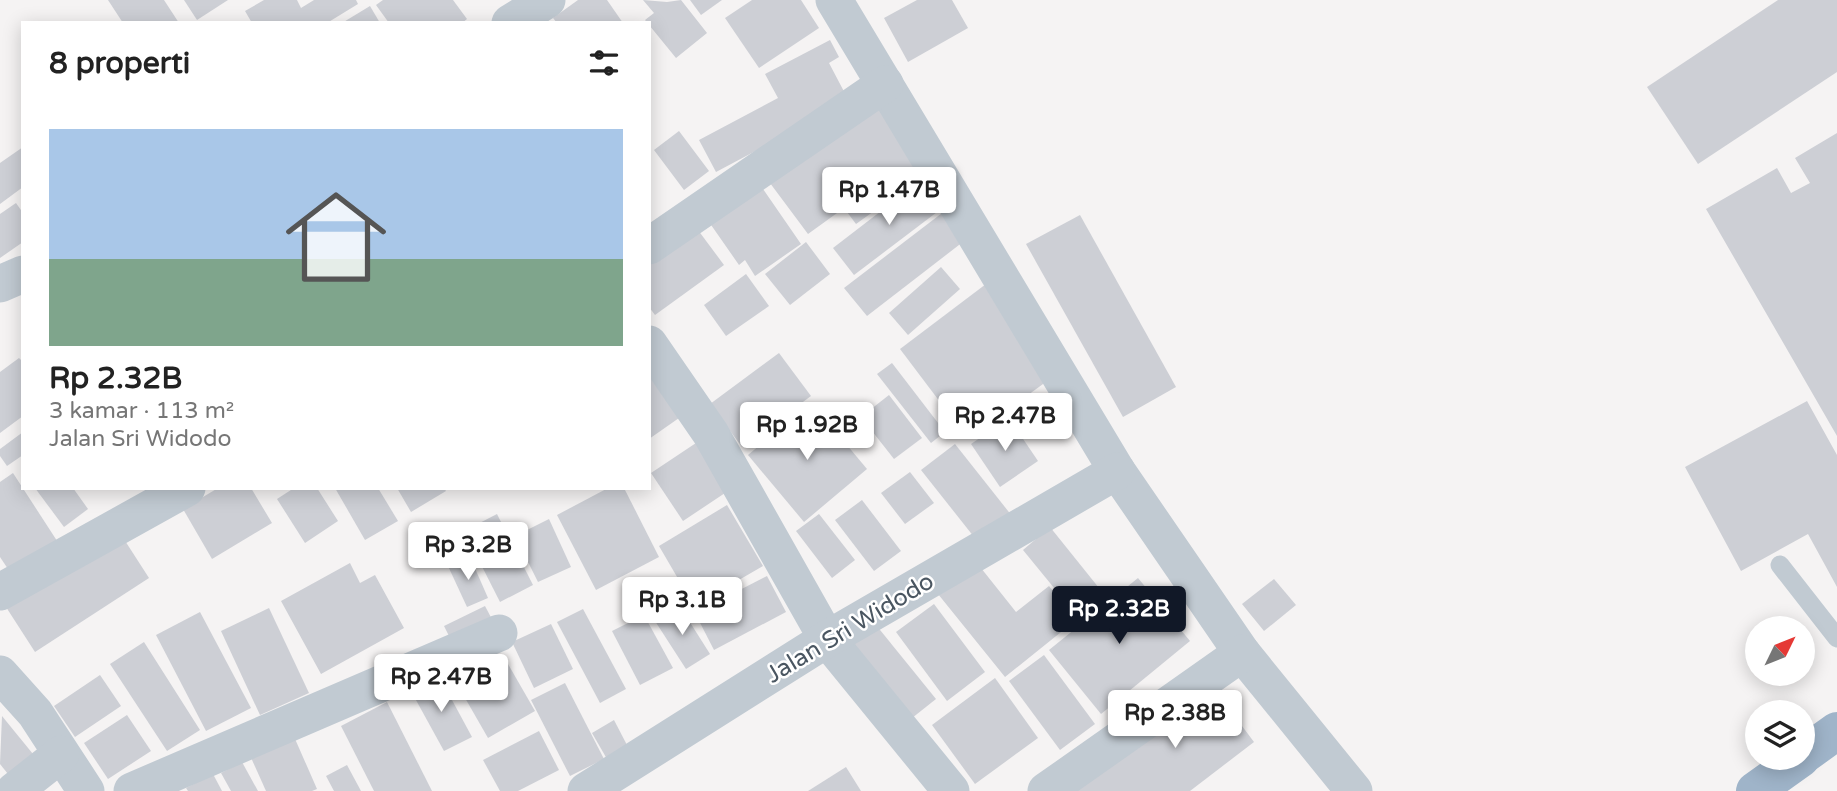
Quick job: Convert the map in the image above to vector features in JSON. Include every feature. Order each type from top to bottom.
[{"type":"highway","points":[[1815,748],[1836,733]]},
{"type":"highway","points":[[1755,791],[1784,770]]},
{"type":"street","points":[[513,21],[547,0]]},
{"type":"street","points":[[834,0],[1117,471],[1242,653],[1354,791]]},
{"type":"street","points":[[651,245],[885,84]]},
{"type":"street","points":[[0,284],[21,275]]},
{"type":"street","points":[[651,347],[711,433],[827,639],[951,791]]},
{"type":"street","name":"Jalan Sri Widodo","points":[[586,791],[827,639],[1117,471]]},
{"type":"street","points":[[0,592],[183,490]]},
{"type":"street","points":[[132,791],[499,633]]},
{"type":"street","points":[[1046,791],[1242,653]]},
{"type":"street","points":[[0,674],[35,713],[86,791]]},
{"type":"street","points":[[14,791],[61,754]]},
{"type":"lane","points":[[1780,565],[1837,638]]},
{"type":"building","points":[[108,0],[164,0],[178,21],[122,21]]},
{"type":"building","points":[[184,0],[228,0],[197,20]]},
{"type":"building","points":[[264,0],[297,0],[301,8],[314,0],[356,0],[358,4],[330,21],[251,21],[245,11]]},
{"type":"building","points":[[383,0],[453,0],[467,19],[388,21],[376,5]]},
{"type":"building","points":[[578,0],[607,0],[622,21],[555,21],[553,18]]},
{"type":"building","points":[[643,0],[681,0],[707,33],[676,58],[651,27],[651,21],[645,20],[654,13]]},
{"type":"building","points":[[690,0],[722,0],[701,15]]},
{"type":"building","points":[[752,0],[801,0],[819,28],[759,68],[725,18]]},
{"type":"building","points":[[917,0],[952,0],[968,28],[908,62],[884,18]]},
{"type":"building","points":[[1778,0],[1837,0],[1837,72],[1698,164],[1647,87]]},
{"type":"building","points":[[370,6],[379,21],[345,21]]},
{"type":"building","points":[[830,40],[839,57],[829,63],[849,101],[716,172],[699,140],[778,98],[765,74]]},
{"type":"building","points":[[877,99],[930,171],[856,224],[844,208],[808,234],[767,179]]},
{"type":"building","points":[[679,131],[709,171],[684,190],[654,150]]},
{"type":"building","points":[[1837,133],[1837,436],[1706,209],[1777,168],[1791,193],[1810,183],[1795,158]]},
{"type":"building","points":[[21,148],[21,188],[0,204],[0,163]]},
{"type":"building","points":[[924,178],[945,206],[854,275],[833,248]]},
{"type":"building","points":[[761,186],[801,244],[755,276],[745,260],[739,265],[709,222]]},
{"type":"building","points":[[16,203],[21,210],[21,243],[0,258],[0,214]]},
{"type":"building","points":[[946,210],[968,238],[867,316],[844,288]]},
{"type":"building","points":[[1080,215],[1176,387],[1123,417],[1026,244]]},
{"type":"building","points":[[695,226],[724,265],[655,315],[651,310],[651,258]]},
{"type":"building","points":[[806,242],[830,274],[790,305],[765,274]]},
{"type":"building","points":[[941,267],[960,289],[908,335],[889,313]]},
{"type":"building","points":[[746,274],[769,306],[726,336],[704,305]]},
{"type":"building","points":[[986,284],[1054,376],[968,439],[900,349]]},
{"type":"building","points":[[779,353],[811,396],[742,447],[710,404]]},
{"type":"building","points":[[19,358],[21,360],[21,417],[0,433],[0,372]]},
{"type":"building","points":[[892,363],[945,432],[931,443],[877,374]]},
{"type":"building","points":[[651,379],[679,418],[651,438]]},
{"type":"building","points":[[889,395],[922,438],[894,459],[861,417]]},
{"type":"building","points":[[1807,401],[1837,455],[1837,587],[1808,534],[1741,571],[1685,467]]},
{"type":"building","points":[[811,402],[867,469],[804,522],[748,455]]},
{"type":"building","points":[[1009,418],[1038,461],[1000,487],[971,444]]},
{"type":"building","points":[[21,433],[21,456],[7,466],[0,456],[0,449]]},
{"type":"building","points":[[696,443],[728,491],[683,521],[651,473]]},
{"type":"building","points":[[955,444],[1012,516],[978,542],[921,470]]},
{"type":"building","points":[[910,472],[934,503],[905,524],[881,493]]},
{"type":"building","points":[[13,473],[21,490],[24,490],[61,547],[14,578],[0,557],[0,482]]},
{"type":"building","points":[[36,490],[74,490],[88,509],[64,527]]},
{"type":"building","points":[[215,490],[252,490],[272,523],[212,559],[183,509]]},
{"type":"building","points":[[291,490],[318,490],[338,521],[305,543],[277,499]]},
{"type":"building","points":[[336,490],[379,490],[398,521],[365,540]]},
{"type":"building","points":[[398,490],[446,491],[411,512]]},
{"type":"building","points":[[604,490],[625,490],[659,557],[596,590],[557,515]]},
{"type":"building","points":[[862,500],[901,551],[874,571],[835,520]]},
{"type":"building","points":[[727,505],[763,566],[694,606],[659,546]]},
{"type":"building","points":[[497,514],[533,585],[500,602],[464,531]]},
{"type":"building","points":[[819,514],[855,560],[832,578],[796,531]]},
{"type":"building","points":[[549,519],[571,567],[538,582],[515,536]]},
{"type":"building","points":[[1050,527],[1103,593],[1077,616],[1023,550]]},
{"type":"building","points":[[120,533],[149,578],[35,652],[6,607]]},
{"type":"building","points":[[470,557],[488,598],[467,607],[448,566]]},
{"type":"building","points":[[350,563],[360,583],[375,575],[404,628],[321,674],[281,601]]},
{"type":"building","points":[[977,563],[1016,612],[1049,586],[1076,620],[1005,677],[938,594]]},
{"type":"building","points":[[767,576],[786,612],[714,650],[695,613]]},
{"type":"building","points":[[1138,578],[1190,641],[1101,714],[1049,650]]},
{"type":"building","points":[[1274,579],[1296,605],[1264,631],[1242,604]]},
{"type":"building","points":[[934,604],[985,672],[947,701],[896,632]]},
{"type":"building","points":[[679,605],[710,654],[686,669],[655,621]]},
{"type":"building","points":[[485,606],[495,625],[454,646],[444,626]]},
{"type":"building","points":[[269,608],[309,693],[260,715],[221,631]]},
{"type":"building","points":[[583,609],[626,689],[600,703],[557,622]]},
{"type":"building","points":[[200,612],[251,708],[206,731],[156,635]]},
{"type":"building","points":[[644,615],[673,668],[640,685],[612,631]]},
{"type":"building","points":[[551,624],[573,669],[534,688],[512,642]]},
{"type":"building","points":[[876,625],[936,699],[907,722],[847,648]]},
{"type":"building","points":[[144,642],[200,730],[167,751],[110,664]]},
{"type":"building","points":[[1044,655],[1095,724],[1060,750],[1009,681]]},
{"type":"building","points":[[504,657],[535,711],[488,738],[457,684]]},
{"type":"building","points":[[100,675],[121,706],[75,737],[54,706]]},
{"type":"building","points":[[439,676],[472,737],[444,751],[411,691]]},
{"type":"building","points":[[995,678],[1038,738],[975,784],[932,725]]},
{"type":"building","points":[[1209,682],[1254,742],[1190,791],[1067,791]]},
{"type":"building","points":[[565,683],[604,759],[570,776],[531,700]]},
{"type":"building","points":[[387,702],[432,791],[374,791],[341,726]]},
{"type":"building","points":[[127,715],[151,751],[108,779],[84,743]]},
{"type":"building","points":[[2,716],[37,759],[12,779],[0,764]]},
{"type":"building","points":[[614,720],[628,747],[607,759],[592,733]]},
{"type":"building","points":[[539,731],[559,770],[518,791],[500,791],[483,760]]},
{"type":"building","points":[[292,732],[317,789],[266,791],[248,751]]},
{"type":"building","points":[[242,762],[258,791],[231,791],[221,773]]},
{"type":"building","points":[[347,765],[361,791],[334,791],[326,776]]},
{"type":"building","points":[[846,767],[861,791],[808,791]]},
{"type":"building","points":[[213,774],[222,791],[188,791],[186,788]]}]
